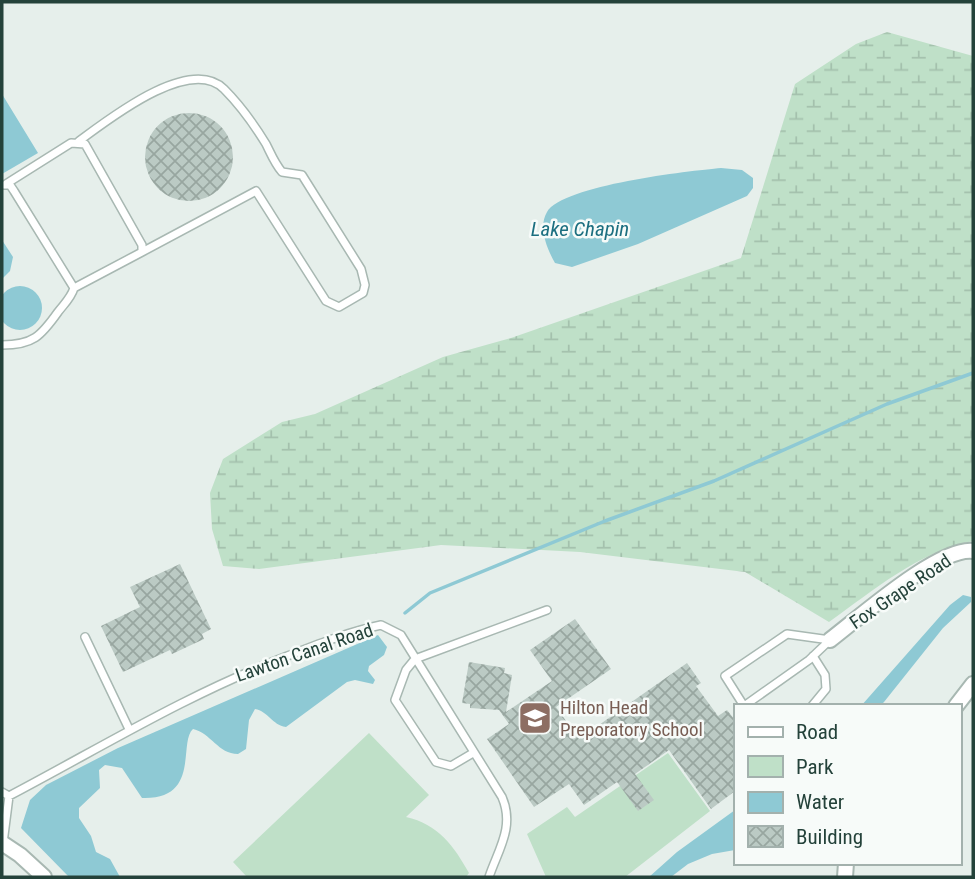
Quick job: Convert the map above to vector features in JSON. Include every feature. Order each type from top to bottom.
[{"type":"street","name":"Fox Grape Road","points":[[831,640],[898,587],[948,554],[973,551]]},
{"type":"street","points":[[958,704],[973,684]]},
{"type":"street","points":[[2,844],[44,877]]},
{"type":"lane","points":[[2,345],[40,336],[48,330],[74,288],[256,191],[326,301],[339,307],[363,293],[365,285],[360,269],[302,175],[282,172],[265,143],[224,88],[210,78],[195,77],[179,81],[105,122],[79,141],[71,143],[4,185],[30,215],[74,288]]},
{"type":"lane","points":[[79,141],[85,144],[117,200],[142,245],[142,252]]},
{"type":"lane","points":[[474,752],[450,766],[436,762],[397,707],[396,691],[415,659],[547,610]]},
{"type":"lane","name":"Lawton Canal Road","points":[[6,794],[235,676],[366,628],[381,625],[401,635],[508,810],[503,843],[489,877]]},
{"type":"lane","points":[[743,704],[725,677],[787,634],[831,640]]},
{"type":"lane","points":[[85,637],[129,729]]},
{"type":"lane","points":[[747,704],[831,640]]},
{"type":"lane","points":[[813,656],[825,675],[826,689],[814,704]]},
{"type":"lane","points":[[755,698],[759,704]]},
{"type":"lane","points":[[2,844],[6,794]]},
{"type":"green space","points":[[887,32],[973,56],[973,541],[953,546],[915,563],[829,622],[745,572],[580,552],[441,545],[259,569],[223,566],[212,529],[210,493],[223,459],[282,422],[315,414],[443,357],[511,338],[741,258],[795,84],[856,44]]},
{"type":"green space","points":[[369,733],[429,795],[406,817],[427,825],[444,837],[469,873],[466,877],[247,877],[233,862]]},
{"type":"green space","points":[[668,753],[710,811],[625,877],[546,877],[527,834],[567,807],[575,817]]},
{"type":"water","points":[[2,94],[38,153],[2,174]]},
{"type":"water","name":"Lake Chapin","points":[[721,168],[742,170],[753,178],[753,188],[747,196],[638,244],[572,267],[555,263],[547,245],[543,224],[547,212],[558,202],[576,194],[628,181]]},
{"type":"water","points":[[2,240],[13,257],[10,271],[2,279]]},
{"type":"water","points":[[12,288],[28,288],[40,300],[40,316],[28,328],[12,328],[0,316],[0,300]]},
{"type":"water","points":[[963,595],[971,597],[971,602],[943,628],[882,704],[863,704],[950,605]]},
{"type":"water","points":[[378,635],[387,647],[384,655],[369,666],[368,671],[375,680],[373,684],[355,680],[347,682],[286,727],[255,709],[249,720],[246,749],[238,754],[225,751],[193,729],[189,736],[180,780],[173,790],[161,796],[142,798],[122,768],[105,765],[99,770],[100,788],[79,808],[79,818],[91,836],[96,852],[110,859],[120,877],[69,877],[21,828],[30,800],[46,785],[118,748]]},
{"type":"water","points":[[734,811],[734,850],[712,854],[688,864],[671,877],[649,877],[677,852]]},
{"type":"building","points":[[189,113],[206,117],[220,126],[229,140],[233,157],[229,174],[220,188],[206,197],[189,201],[172,197],[158,188],[149,174],[145,157],[149,140],[158,126],[172,117]]},
{"type":"building","points":[[180,564],[211,629],[202,634],[204,639],[172,654],[170,650],[123,672],[101,626],[140,607],[130,587]]},
{"type":"building","name":"Hilton Head Preporatory School","points":[[575,619],[611,669],[556,707],[579,739],[687,663],[701,683],[696,686],[718,716],[727,710],[734,719],[734,792],[711,809],[669,750],[635,774],[654,800],[638,811],[617,782],[584,805],[569,784],[534,807],[487,739],[509,724],[499,710],[470,708],[470,704],[462,703],[469,662],[505,668],[504,673],[512,675],[506,712],[552,681],[530,650]]},
{"type":"waterway","points":[[405,613],[430,593],[605,521],[714,481],[887,404],[973,373]]},
{"type":"place","name":"Hilton Head Preporatory School","points":[[535,718]]}]
